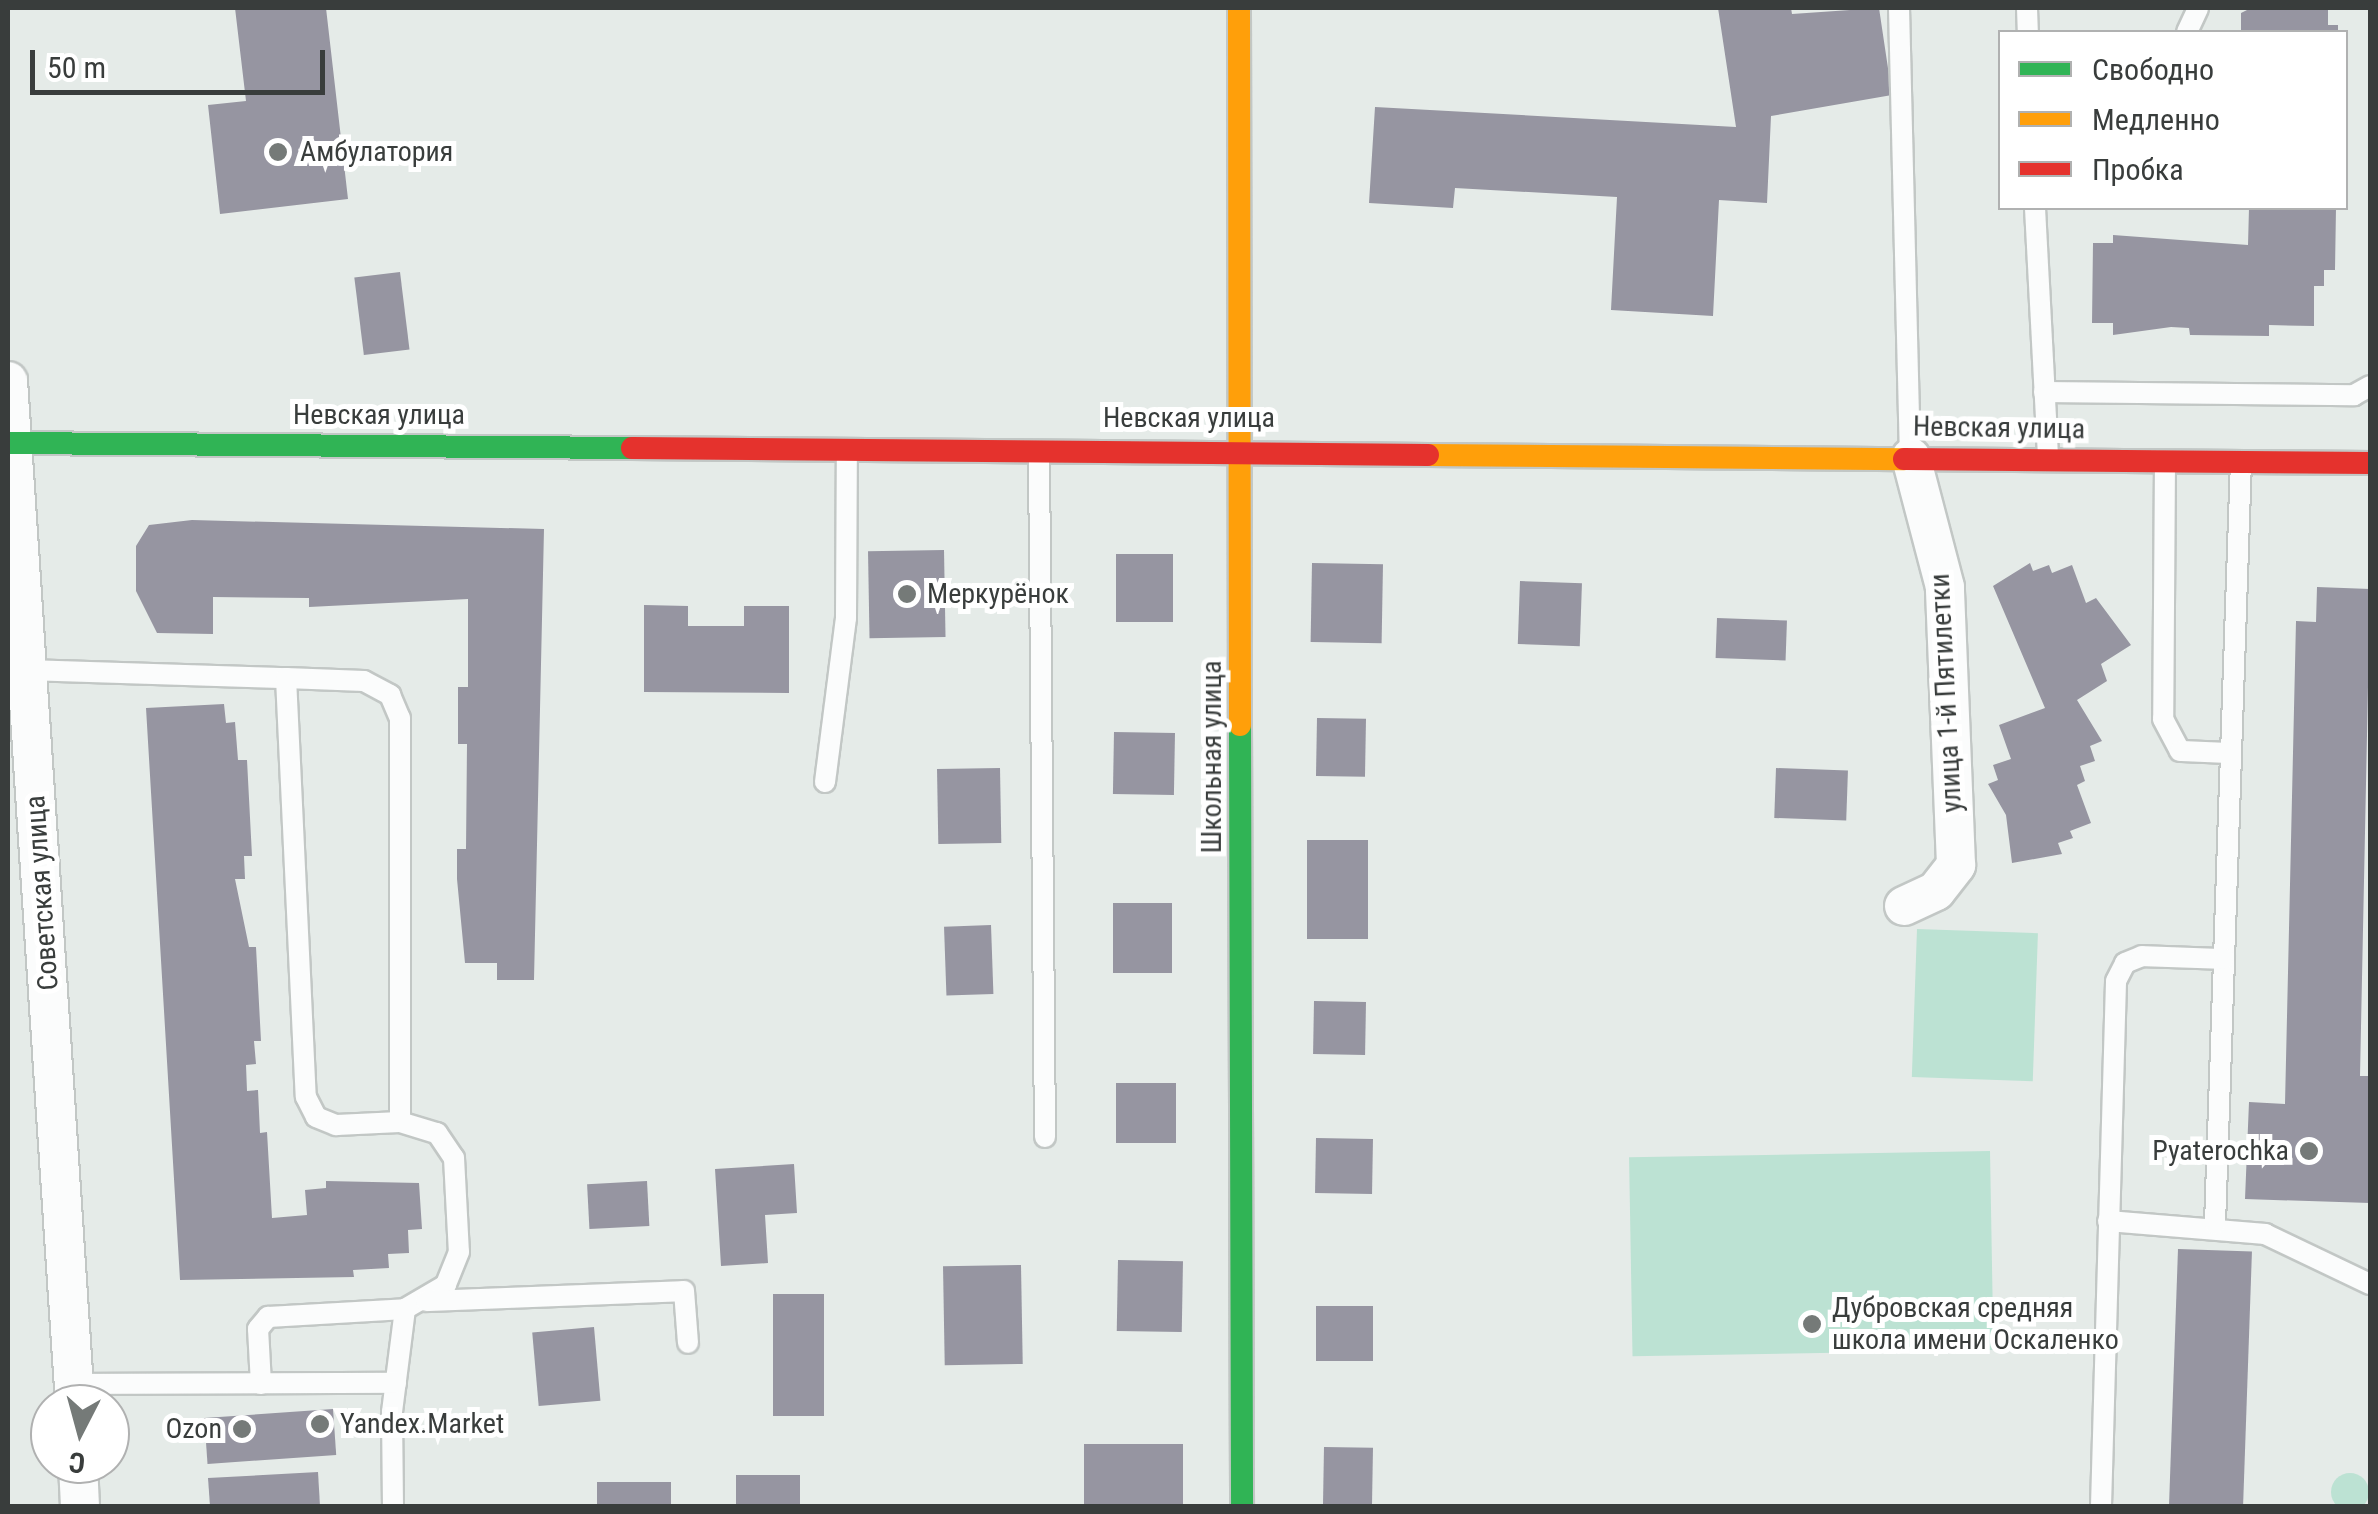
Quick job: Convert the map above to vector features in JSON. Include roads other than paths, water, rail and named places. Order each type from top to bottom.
[{"type":"street","name":"Школьная улица","points":[[1240,8],[1242,1506]]},
{"type":"street","name":"Советская улица","points":[[8,382],[73,1384]]},
{"type":"street","name":"Невская улица","points":[[11,443],[1242,448],[2370,462]]},
{"type":"street","name":"улица 1-й Пятилетки","points":[[1904,906],[1936,891],[1956,865],[1945,587],[1910,457]]},
{"type":"lane","points":[[1899,8],[1910,457]]},
{"type":"lane","points":[[2035,210],[2048,458]]},
{"type":"lane","points":[[2044,392],[2354,395],[2370,386]]},
{"type":"lane","points":[[825,782],[846,618],[847,448]]},
{"type":"lane","points":[[1039,448],[1046,1136]]},
{"type":"lane","points":[[2165,460],[2164,719],[2180,751],[2230,753]]},
{"type":"lane","points":[[2215,1224],[2241,461]]},
{"type":"lane","points":[[28,670],[364,681],[390,695],[400,718],[400,1122]]},
{"type":"lane","points":[[261,1384],[258,1329],[268,1317],[405,1309],[426,1301],[446,1285],[459,1252],[454,1158],[436,1133],[400,1122],[336,1126],[316,1117],[306,1097],[286,678]]},
{"type":"lane","points":[[2101,1506],[2116,981],[2124,963],[2142,956],[2224,958]]},
{"type":"lane","points":[[2108,1221],[2215,1224],[2265,1234],[2370,1284]]},
{"type":"lane","points":[[426,1301],[684,1291],[688,1343]]},
{"type":"lane","points":[[393,1506],[396,1383],[405,1309]]},
{"type":"lane","points":[[130,1391],[261,1384],[396,1383]]},
{"type":"place","name":"Амбулатория","points":[[278,152]]},
{"type":"place","name":"Меркурёнок","points":[[907,594]]},
{"type":"place","name":"Pyaterochka","points":[[2309,1151]]},
{"type":"place","name":"Дубровская средняя школа имени Оскаленко","points":[[1812,1324]]},
{"type":"place","name":"Yandex.Market","points":[[320,1424]]},
{"type":"place","name":"Ozon","points":[[242,1429]]}]
